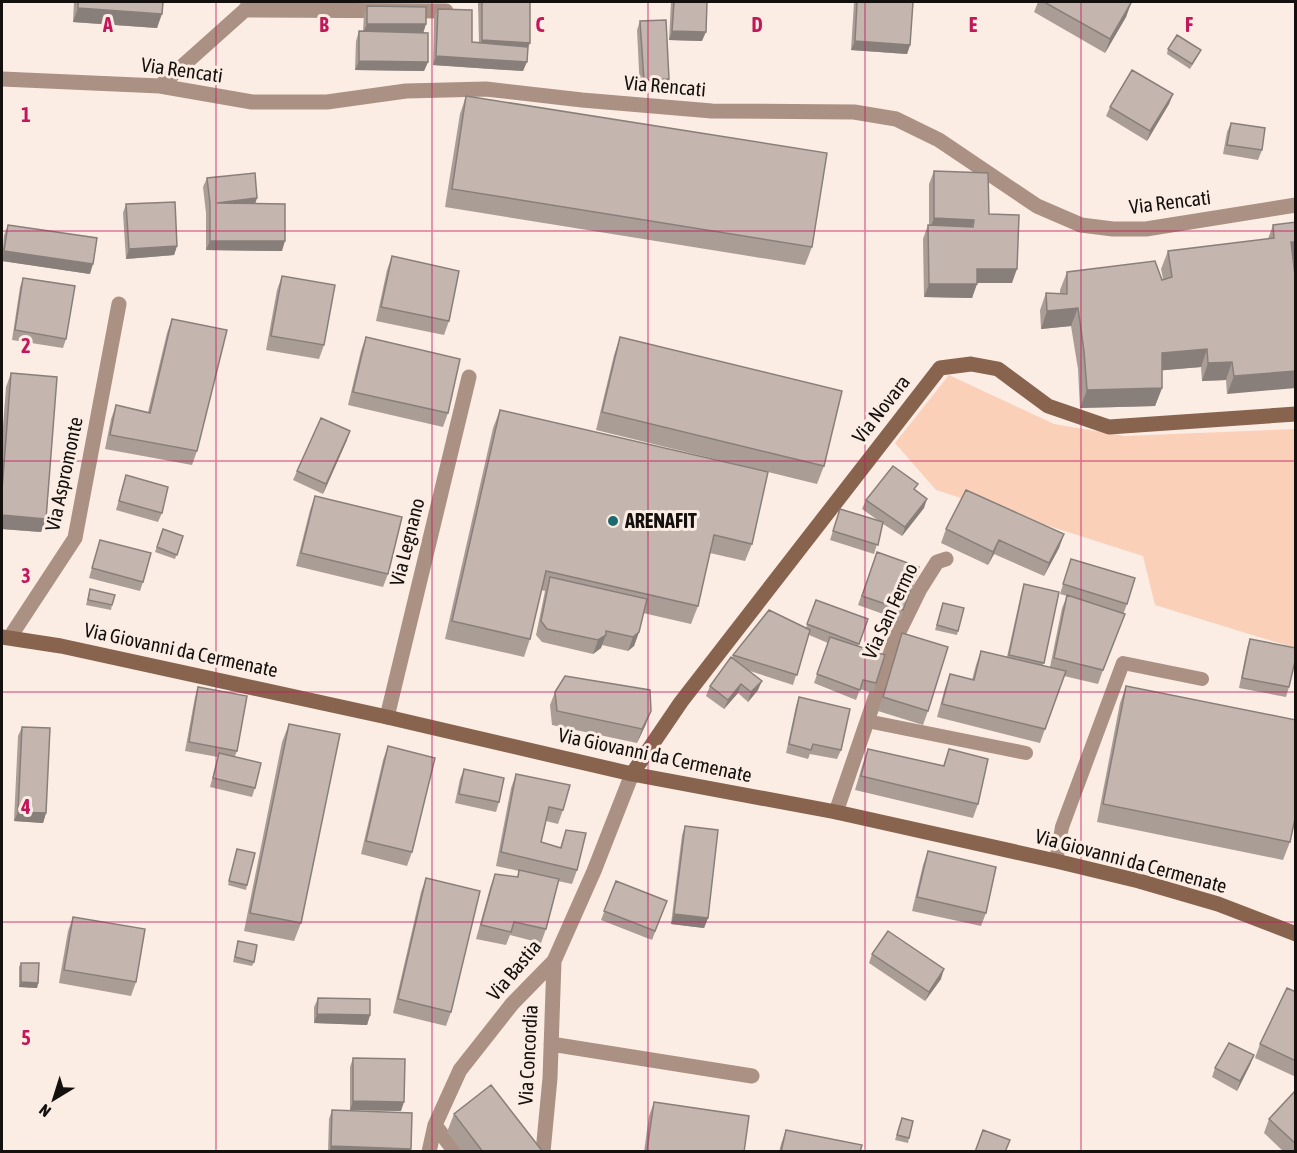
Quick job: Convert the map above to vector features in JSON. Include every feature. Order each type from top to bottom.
[{"type":"main road","name":"Via Novara","points":[[632,774],[681,702],[940,368],[971,364],[998,369],[1048,406],[1109,427],[1296,414]]},
{"type":"main road","name":"Via Giovanni da Cermenate","points":[[6,637],[61,646],[387,717],[632,774],[836,812],[1056,861],[1139,881],[1218,904],[1296,934]]},
{"type":"street","points":[[160,86],[248,6],[446,11]]},
{"type":"street","name":"Via Rencati","points":[[2,78],[160,86],[252,102],[327,102],[406,91],[486,89],[712,111],[854,112],[896,119],[939,140],[1037,206],[1081,225],[1113,229],[1146,229],[1296,206]]},
{"type":"street","name":"Via Aspromonte","points":[[6,637],[75,538],[119,304]]},
{"type":"street","name":"Via Legnano","points":[[387,717],[469,377]]},
{"type":"street","name":"Via San Fermo","points":[[836,812],[900,630],[920,589],[937,562],[946,559]]},
{"type":"street","name":"Via Bastia","points":[[429,1152],[435,1125],[460,1070],[512,1004],[554,961],[594,871],[632,774]]},
{"type":"street","name":"Via Concordia","points":[[543,1152],[554,961]]},
{"type":"street","points":[[551,1044],[752,1076]]},
{"type":"street","points":[[435,1125],[455,1152]]},
{"type":"lane","points":[[1056,861],[1062,827],[1123,663],[1202,679]]},
{"type":"lane","points":[[867,721],[1026,753]]},
{"type":"shaded area","points":[[949,375],[1054,424],[1125,436],[1295,429],[1295,648],[1155,605],[1143,556],[936,490],[895,443]]},
{"type":"building","points":[[78,2],[163,2],[162,14],[78,8]]},
{"type":"building","points":[[482,2],[530,2],[530,43],[482,40]]},
{"type":"building","points":[[674,2],[707,2],[706,32],[672,31]]},
{"type":"building","points":[[857,2],[913,2],[910,45],[855,41]]},
{"type":"building","points":[[1044,2],[1129,2],[1131,3],[1110,39]]},
{"type":"building","points":[[367,6],[426,7],[426,24],[367,24]]},
{"type":"building","points":[[438,9],[472,10],[472,42],[528,47],[527,62],[436,56]]},
{"type":"building","points":[[666,20],[669,79],[644,80],[640,21]]},
{"type":"building","points":[[359,31],[428,33],[428,62],[359,61]]},
{"type":"building","points":[[1177,35],[1201,50],[1192,64],[1168,49]]},
{"type":"building","points":[[1132,70],[1173,94],[1150,131],[1110,107]]},
{"type":"building","points":[[466,96],[827,153],[812,247],[452,189]]},
{"type":"building","points":[[1231,123],[1265,128],[1262,150],[1227,145]]},
{"type":"building","points":[[934,171],[988,173],[989,214],[1019,215],[1017,269],[977,269],[977,284],[929,284],[928,225],[973,227],[974,220],[934,218]]},
{"type":"building","points":[[255,173],[257,198],[217,203],[285,204],[285,241],[210,241],[210,203],[207,178]]},
{"type":"building","points":[[175,202],[177,246],[129,249],[126,204]]},
{"type":"building","points":[[1296,222],[1296,242],[1291,242],[1296,284],[1296,371],[1234,376],[1232,362],[1208,363],[1207,349],[1162,353],[1162,388],[1087,390],[1078,308],[1047,311],[1046,293],[1067,294],[1067,272],[1155,261],[1162,280],[1172,277],[1168,251],[1274,238],[1273,225]]},
{"type":"building","points":[[8,225],[97,238],[93,264],[4,251]]},
{"type":"building","points":[[392,256],[459,271],[449,321],[381,307]]},
{"type":"building","points":[[282,276],[335,285],[324,345],[271,336]]},
{"type":"building","points":[[23,278],[75,286],[66,339],[15,330]]},
{"type":"building","points":[[172,319],[227,330],[197,451],[110,435],[116,405],[150,413]]},
{"type":"building","points":[[366,337],[460,359],[448,413],[353,392]]},
{"type":"building","points":[[620,337],[842,391],[824,466],[602,412]]},
{"type":"building","points":[[11,373],[57,377],[46,519],[2,515]]},
{"type":"building","name":"ARENAFIT","points":[[500,410],[768,472],[752,544],[714,535],[698,606],[546,571],[530,639],[452,621]]},
{"type":"building","points":[[321,418],[350,431],[326,484],[297,471]]},
{"type":"building","points":[[893,466],[918,484],[914,489],[927,499],[905,527],[866,500]]},
{"type":"building","points":[[126,475],[168,487],[162,513],[119,501]]},
{"type":"building","points":[[966,490],[1064,534],[1049,563],[999,540],[993,552],[946,529]]},
{"type":"building","points":[[315,496],[402,517],[388,574],[301,553]]},
{"type":"building","points":[[840,509],[883,522],[878,545],[833,531]]},
{"type":"building","points":[[163,529],[183,536],[177,555],[157,547]]},
{"type":"building","points":[[100,540],[151,553],[143,582],[92,568]]},
{"type":"building","points":[[877,552],[919,567],[903,610],[862,596]]},
{"type":"building","points":[[1071,559],[1135,578],[1127,604],[1063,584]]},
{"type":"building","points":[[550,577],[647,599],[639,632],[633,637],[606,631],[606,635],[598,640],[547,629],[541,621]]},
{"type":"building","points":[[1024,584],[1059,592],[1044,663],[1009,655]]},
{"type":"building","points":[[90,589],[115,595],[112,605],[88,600]]},
{"type":"building","points":[[1067,595],[1125,614],[1103,670],[1054,658]]},
{"type":"building","points":[[816,600],[868,619],[859,644],[807,624]]},
{"type":"building","points":[[943,603],[964,608],[958,631],[937,625]]},
{"type":"building","points":[[769,610],[810,630],[797,675],[733,655]]},
{"type":"building","points":[[902,633],[948,647],[928,711],[883,697]]},
{"type":"building","points":[[830,637],[885,655],[876,683],[863,680],[860,690],[817,674]]},
{"type":"building","points":[[1250,639],[1296,648],[1289,687],[1242,678]]},
{"type":"building","points":[[981,651],[1066,671],[1045,729],[942,704],[950,674],[974,680]]},
{"type":"building","points":[[731,657],[762,681],[751,692],[741,684],[728,700],[710,686]]},
{"type":"building","points":[[565,676],[650,690],[651,711],[642,729],[557,711],[555,692]]},
{"type":"building","points":[[1126,686],[1296,720],[1296,814],[1290,842],[1103,804]]},
{"type":"building","points":[[198,687],[247,696],[237,751],[189,742]]},
{"type":"building","points":[[799,697],[850,709],[841,750],[813,744],[811,750],[789,744]]},
{"type":"building","points":[[289,724],[340,734],[301,923],[250,913]]},
{"type":"building","points":[[22,727],[50,728],[46,813],[18,812]]},
{"type":"building","points":[[388,746],[435,758],[412,852],[366,841]]},
{"type":"building","points":[[868,749],[944,766],[949,749],[988,759],[978,804],[861,776]]},
{"type":"building","points":[[219,753],[261,763],[255,788],[213,778]]},
{"type":"building","points":[[464,769],[504,778],[499,802],[459,794]]},
{"type":"building","points":[[516,774],[570,785],[563,810],[549,807],[541,842],[561,848],[566,830],[586,833],[577,870],[501,852]]},
{"type":"building","points":[[685,826],[718,830],[708,918],[674,914]]},
{"type":"building","points":[[237,849],[255,853],[247,885],[229,881]]},
{"type":"building","points":[[928,851],[996,867],[986,913],[917,897]]},
{"type":"building","points":[[519,870],[559,879],[546,929],[514,922],[511,932],[481,925],[495,874],[518,877]]},
{"type":"building","points":[[426,878],[480,891],[451,1012],[398,999]]},
{"type":"building","points":[[616,881],[667,901],[655,931],[604,911]]},
{"type":"building","points":[[73,917],[145,929],[136,982],[64,970]]},
{"type":"building","points":[[888,931],[944,969],[929,992],[872,954]]},
{"type":"building","points":[[238,941],[257,945],[254,962],[235,957]]},
{"type":"building","points":[[21,963],[39,963],[38,983],[21,982]]},
{"type":"building","points":[[1287,988],[1296,992],[1296,1061],[1260,1044]]},
{"type":"building","points":[[318,998],[370,999],[370,1015],[317,1014]]},
{"type":"building","points":[[1229,1043],[1254,1055],[1240,1081],[1215,1068]]},
{"type":"building","points":[[353,1058],[405,1059],[404,1102],[353,1101]]},
{"type":"building","points":[[491,1085],[543,1152],[483,1152],[454,1114]]},
{"type":"building","points":[[1296,1090],[1296,1144],[1269,1119]]},
{"type":"building","points":[[654,1102],[749,1116],[744,1152],[654,1152],[647,1150]]},
{"type":"building","points":[[332,1110],[412,1113],[411,1149],[331,1146]]},
{"type":"building","points":[[902,1118],[913,1121],[909,1138],[897,1135]]},
{"type":"building","points":[[786,1130],[862,1145],[860,1152],[781,1152]]},
{"type":"building","points":[[983,1130],[1010,1140],[1005,1152],[975,1152]]},
{"type":"place","name":"ARENAFIT","points":[[613,521]]}]
